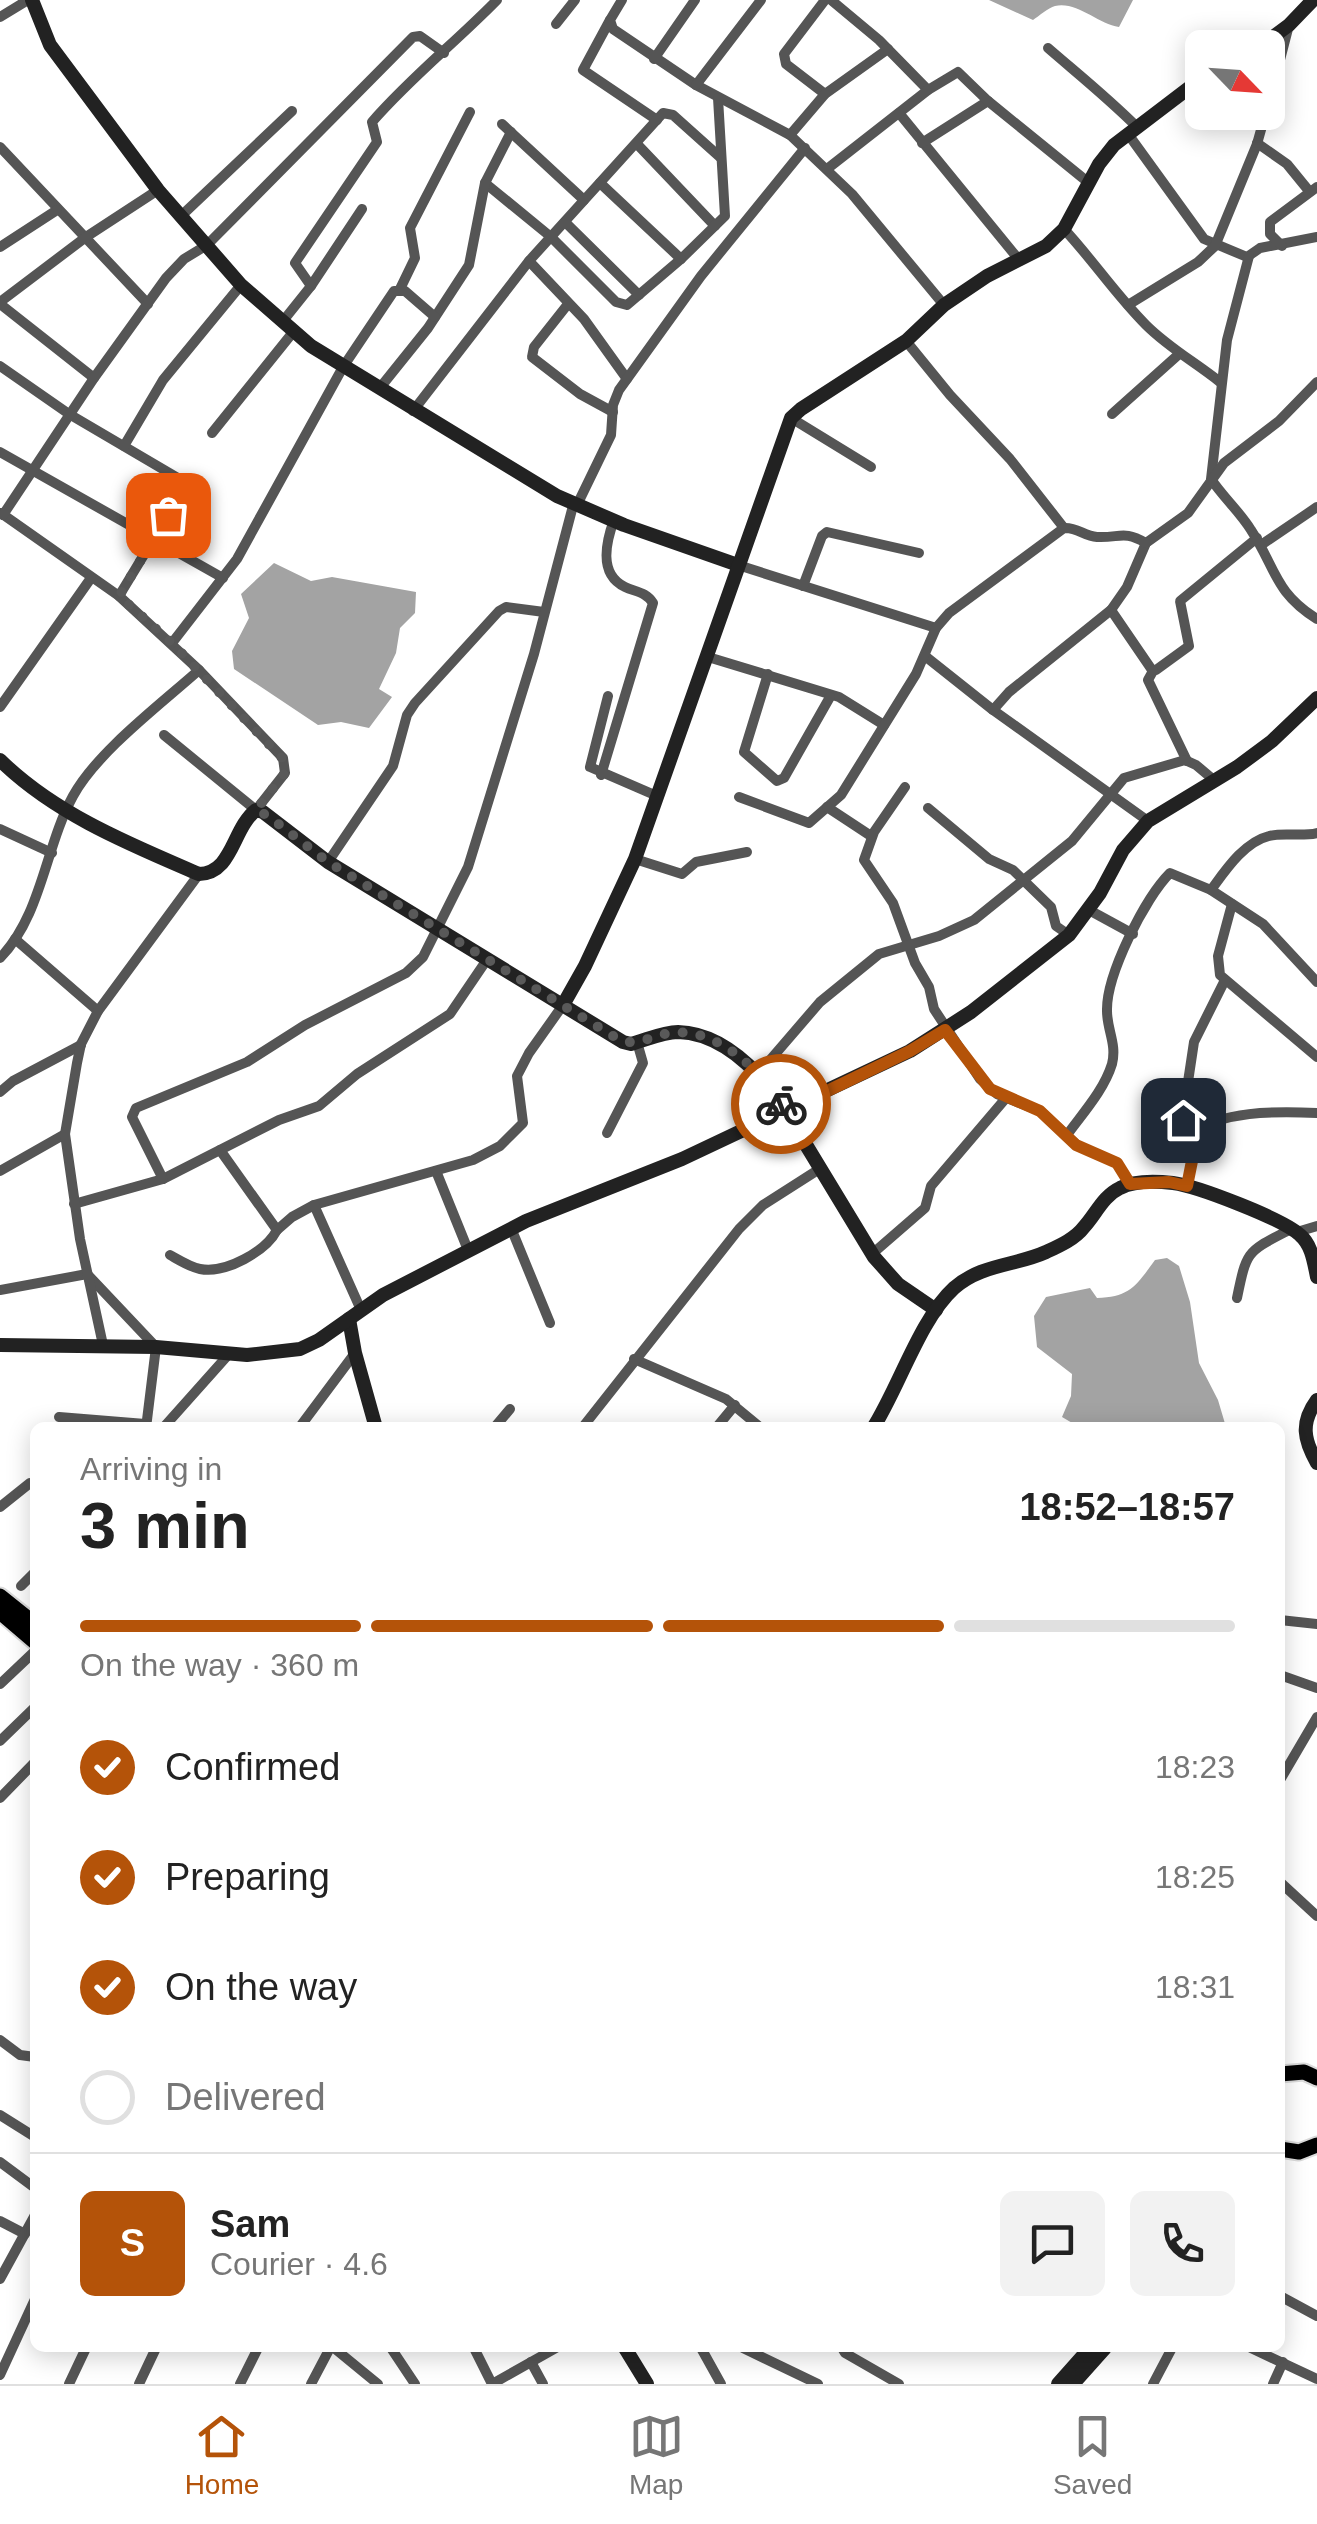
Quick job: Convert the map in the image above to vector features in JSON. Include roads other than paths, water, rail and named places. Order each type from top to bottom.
[{"type":"main road","points":[[0,1596],[30,1620]]},
{"type":"main road","points":[[3,1621],[30,1639]]},
{"type":"main road","points":[[1285,2074],[1304,2072],[1317,2078]]},
{"type":"main road","points":[[1285,2150],[1300,2152],[1317,2145]]},
{"type":"street","points":[[0,17],[30,0],[50,45],[180,217],[240,285],[343,367],[540,487],[614,520],[936,628]]},
{"type":"street","points":[[311,286],[295,263],[376,142],[372,122],[418,72],[444,53],[497,0]]},
{"type":"street","points":[[556,24],[575,0]]},
{"type":"street","points":[[622,0],[583,70],[656,120]]},
{"type":"street","points":[[654,59],[695,0]]},
{"type":"street","points":[[696,85],[761,0]]},
{"type":"street","points":[[825,94],[786,64],[784,54],[828,0],[888,49],[928,90]]},
{"type":"street","points":[[1282,30],[1305,3]]},
{"type":"street","points":[[610,20],[614,28],[654,59],[790,135],[827,169],[944,304]]},
{"type":"street","points":[[1285,40],[1289,25]]},
{"type":"street","points":[[0,760],[66,810],[109,835],[198,874],[210,874],[221,868],[245,820],[285,773],[282,758],[172,643],[119,596],[2,514],[176,266],[207,245],[413,37],[420,36],[444,53]]},
{"type":"street","points":[[1048,48],[1092,82],[1133,130],[1182,212],[1204,240],[1249,256]]},
{"type":"street","points":[[790,135],[825,94],[888,49]]},
{"type":"street","points":[[827,169],[928,90],[958,72],[1089,183]]},
{"type":"street","points":[[170,1255],[197,1269],[210,1270],[262,1249],[292,1217],[314,1204],[486,1154],[520,1126],[524,1118],[517,1076],[520,1068],[585,966],[634,859],[791,418],[906,341],[944,304],[987,276],[1046,246],[1064,229],[1106,155],[1185,91]]},
{"type":"street","points":[[484,183],[552,237],[622,306],[682,259],[726,211],[718,98]]},
{"type":"street","points":[[922,143],[988,101]]},
{"type":"street","points":[[180,217],[292,111]]},
{"type":"street","points":[[172,643],[251,535],[343,367],[394,291],[400,288],[415,258],[410,228],[470,112]]},
{"type":"street","points":[[413,410],[529,261],[662,113],[674,116],[721,158]]},
{"type":"street","points":[[899,113],[1020,260]]},
{"type":"street","points":[[379,388],[435,317],[468,265],[484,183],[506,128],[584,200]]},
{"type":"street","points":[[1128,305],[1198,262],[1215,246],[1261,130]]},
{"type":"street","points":[[1257,143],[1313,189],[1270,222],[1270,234],[1282,246]]},
{"type":"street","points":[[636,144],[715,226]]},
{"type":"street","points":[[0,147],[148,304]]},
{"type":"street","points":[[163,1179],[132,1117],[136,1108],[247,1062],[305,1025],[406,973],[423,956],[461,885],[474,851],[576,502],[611,434],[614,399],[701,276],[805,148]]},
{"type":"street","points":[[600,184],[682,259]]},
{"type":"street","points":[[94,378],[0,303],[86,237],[158,190]]},
{"type":"street","points":[[212,433],[289,326],[362,209]]},
{"type":"street","points":[[0,247],[58,210]]},
{"type":"street","points":[[565,222],[639,295]]},
{"type":"street","points":[[1064,229],[1128,305],[1178,354],[1220,382]]},
{"type":"street","points":[[1317,236],[1260,248],[1249,256],[1220,382],[1212,479],[1259,542],[1280,586],[1298,606],[1317,618]]},
{"type":"street","points":[[529,261],[584,319],[628,378]]},
{"type":"street","points":[[124,446],[162,380],[240,285]]},
{"type":"street","points":[[400,288],[435,317]]},
{"type":"street","points":[[568,304],[534,347],[532,358],[612,412]]},
{"type":"street","points":[[906,341],[1010,459],[1064,528]]},
{"type":"street","points":[[1112,414],[1178,354]]},
{"type":"street","points":[[0,366],[69,414],[178,477],[185,485],[119,596]]},
{"type":"street","points":[[993,710],[1111,610],[1127,587],[1146,543],[1188,513],[1224,462],[1279,421],[1317,382]]},
{"type":"street","points":[[791,418],[870,467]]},
{"type":"street","points":[[0,452],[223,578]]},
{"type":"street","points":[[1215,781],[1187,760],[1148,680],[1153,671],[1189,646],[1180,601],[1259,542],[1317,507]]},
{"type":"street","points":[[602,774],[653,603],[648,596],[620,584],[612,576],[605,548],[614,520]]},
{"type":"street","points":[[739,798],[810,823],[840,795],[925,656],[936,628],[949,613],[1064,528],[1093,537],[1134,535],[1146,543]]},
{"type":"street","points":[[804,586],[822,536],[827,532],[919,553]]},
{"type":"street","points":[[0,707],[91,578]]},
{"type":"street","points":[[328,862],[393,766],[407,715],[415,704],[499,611],[506,608],[544,612]]},
{"type":"street","points":[[1111,610],[1153,671]]},
{"type":"street","points":[[708,656],[801,683],[844,700],[884,724]]},
{"type":"street","points":[[925,656],[1148,821]]},
{"type":"street","points":[[0,958],[15,939],[66,810],[83,780],[133,728],[199,670]]},
{"type":"street","points":[[768,674],[744,752],[777,781],[784,778],[830,697]]},
{"type":"street","points":[[608,696],[589,762],[592,770],[657,796]]},
{"type":"street","points":[[0,1345],[156,1347],[229,1354],[272,1354],[300,1348],[511,1228],[682,1160],[910,1051],[945,1030],[1070,935],[1123,850],[1148,821],[1215,781],[1272,740],[1317,698]]},
{"type":"street","points":[[164,735],[328,862],[623,1042],[672,1032],[724,1046],[758,1074],[786,1111],[872,1254],[898,1284],[936,1310]]},
{"type":"street","points":[[758,1074],[825,998],[878,954],[963,926],[1072,841],[1128,776],[1187,760]]},
{"type":"street","points":[[905,787],[871,836],[864,860],[892,903],[945,1030],[985,1084],[1006,1098],[1040,1111],[1078,1146],[1117,1163],[1130,1184]]},
{"type":"street","points":[[827,807],[871,836]]},
{"type":"street","points":[[928,808],[988,859],[1013,870],[1051,907],[1056,926],[1070,935]]},
{"type":"street","points":[[0,829],[52,852]]},
{"type":"street","points":[[1211,890],[1242,854],[1260,840],[1271,835],[1317,833]]},
{"type":"street","points":[[634,859],[682,874],[696,862],[747,852]]},
{"type":"street","points":[[1067,1135],[1101,1088],[1111,1067],[1114,1045],[1107,1012],[1108,995],[1133,934],[1170,873],[1211,890],[1271,931],[1317,982]]},
{"type":"street","points":[[102,1346],[74,1204],[65,1134],[81,1044],[98,1011],[198,874]]},
{"type":"street","points":[[1232,904],[1216,964],[1225,980],[1317,1058]]},
{"type":"street","points":[[1089,910],[1133,934]]},
{"type":"street","points":[[15,939],[98,1011]]},
{"type":"street","points":[[74,1204],[163,1179],[279,1120],[319,1106],[356,1074],[440,1022],[459,1004],[486,960]]},
{"type":"street","points":[[1187,1186],[1192,1161],[1183,1115],[1194,1042],[1225,980]]},
{"type":"street","points":[[607,1132],[642,1068],[644,1060],[637,1042]]},
{"type":"street","points":[[0,1092],[81,1044]]},
{"type":"street","points":[[872,1254],[925,1208],[932,1186],[1006,1098]]},
{"type":"street","points":[[1185,1134],[1212,1122],[1253,1113],[1317,1113]]},
{"type":"street","points":[[0,1171],[65,1134]]},
{"type":"street","points":[[220,1150],[277,1230]]},
{"type":"street","points":[[587,1422],[752,1215],[821,1168]]},
{"type":"street","points":[[436,1171],[468,1250]]},
{"type":"street","points":[[876,1422],[936,1310],[953,1289],[978,1273],[1040,1255],[1070,1240],[1108,1195],[1130,1184],[1169,1182],[1187,1186],[1294,1230],[1312,1255],[1317,1277]]},
{"type":"street","points":[[314,1204],[355,1314],[355,1353],[374,1422]]},
{"type":"street","points":[[1237,1298],[1251,1251],[1294,1230],[1317,1226]]},
{"type":"street","points":[[511,1228],[550,1323]]},
{"type":"street","points":[[0,1290],[87,1274]]},
{"type":"street","points":[[87,1274],[156,1347]]},
{"type":"street","points":[[146,1422],[156,1347]]},
{"type":"street","points":[[303,1422],[355,1353]]},
{"type":"street","points":[[168,1422],[229,1354]]},
{"type":"street","points":[[634,1359],[735,1404],[754,1422]]},
{"type":"street","points":[[1317,1400],[1307,1418],[1304,1436],[1317,1463]]},
{"type":"street","points":[[721,1422],[735,1404]]},
{"type":"street","points":[[499,1422],[510,1409]]},
{"type":"street","points":[[59,1417],[89,1422]]},
{"type":"street","points":[[0,1507],[30,1483]]},
{"type":"street","points":[[20,1586],[30,1577]]},
{"type":"street","points":[[1285,1621],[1317,1624]]},
{"type":"street","points":[[0,1684],[30,1656]]},
{"type":"street","points":[[1285,1677],[1317,1688]]},
{"type":"street","points":[[0,1740],[30,1712]]},
{"type":"street","points":[[1285,1762],[1317,1717]]},
{"type":"street","points":[[0,1798],[30,1767]]},
{"type":"street","points":[[1285,1887],[1317,1916]]},
{"type":"street","points":[[0,2040],[20,2055],[30,2056]]},
{"type":"street","points":[[0,2115],[30,2133]]},
{"type":"street","points":[[0,2162],[30,2184]]},
{"type":"street","points":[[0,2222],[25,2234]]},
{"type":"street","points":[[0,2278],[30,2224]]},
{"type":"street","points":[[1285,2300],[1317,2316]]},
{"type":"street","points":[[0,2375],[30,2310]]},
{"type":"street","points":[[69,2384],[84,2352]]},
{"type":"street","points":[[138,2384],[154,2352]]},
{"type":"street","points":[[240,2384],[256,2352]]},
{"type":"street","points":[[312,2384],[330,2352]]},
{"type":"street","points":[[337,2352],[377,2384]]},
{"type":"street","points":[[394,2352],[415,2384]]},
{"type":"street","points":[[476,2352],[492,2384],[549,2352]]},
{"type":"street","points":[[627,2352],[640,2382]]},
{"type":"street","points":[[702,2352],[722,2384]]},
{"type":"street","points":[[751,2352],[818,2384]]},
{"type":"street","points":[[845,2352],[892,2382]]},
{"type":"street","points":[[1058,2384],[1086,2352]]},
{"type":"street","points":[[1073,2384],[1101,2352]]},
{"type":"street","points":[[1153,2384],[1170,2352]]},
{"type":"street","points":[[1262,2352],[1317,2379]]},
{"type":"street","points":[[531,2362],[543,2384]]},
{"type":"street","points":[[1273,2384],[1283,2362]]}]
